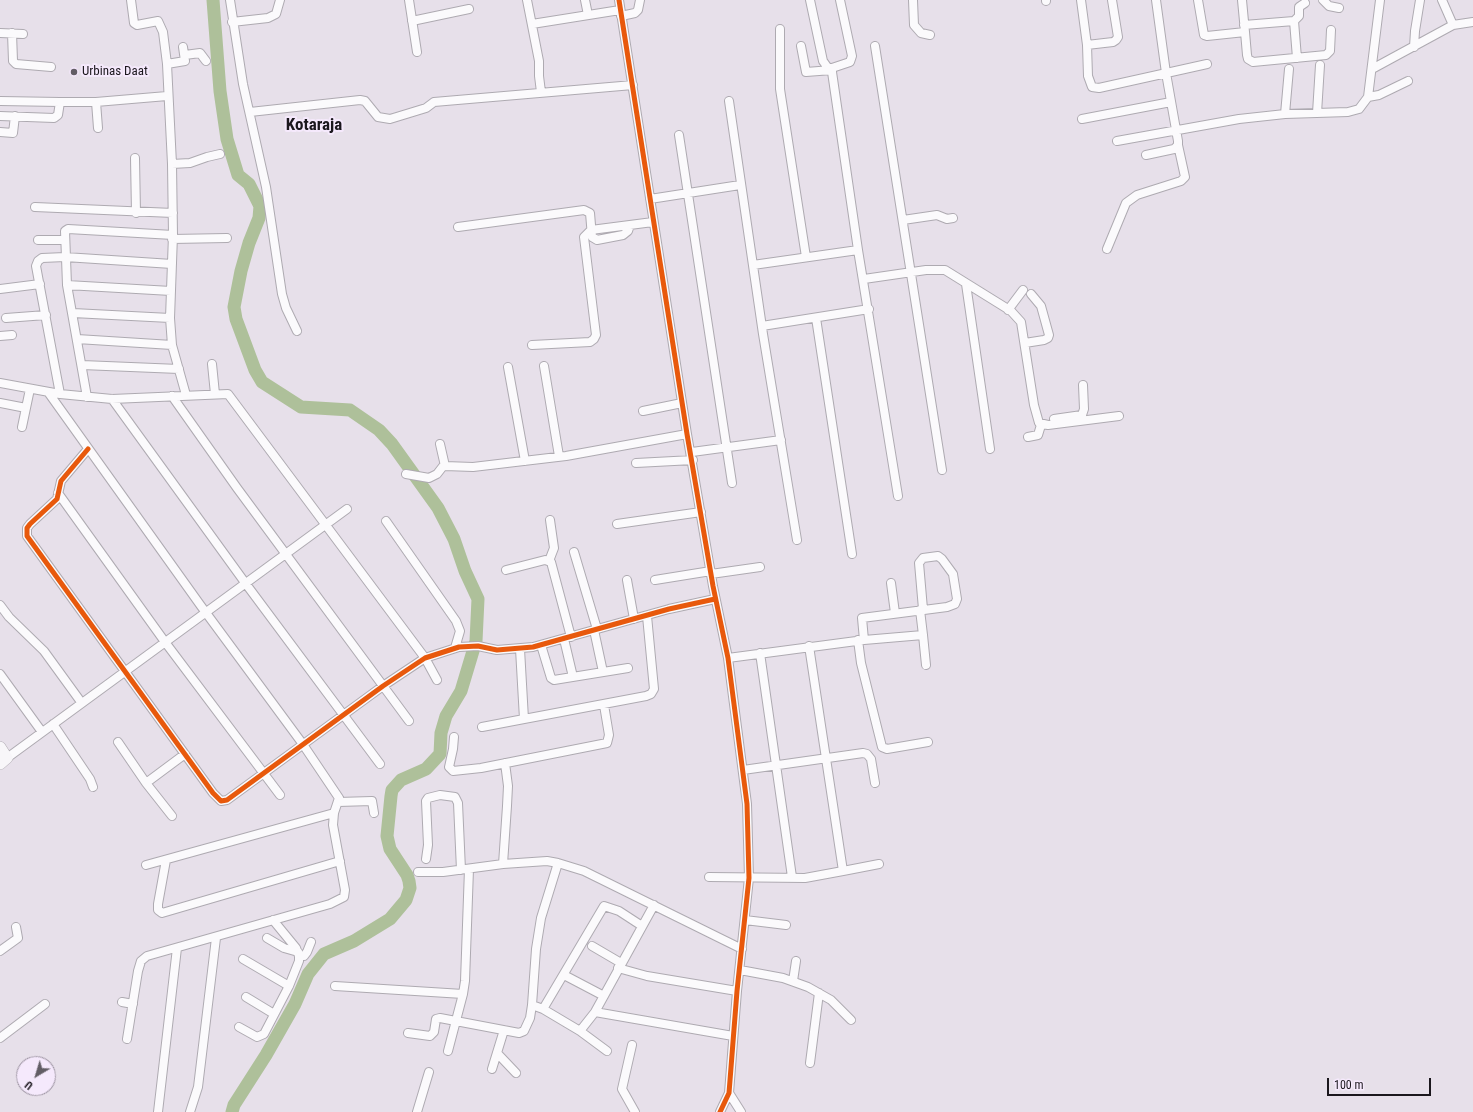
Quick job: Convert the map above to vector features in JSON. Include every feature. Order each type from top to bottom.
[{"type":"street","points":[[132,0],[132,19],[134,24],[137,25],[156,21],[160,23],[167,64],[173,213],[170,318],[172,345],[186,395]]},
{"type":"street","points":[[230,0],[232,22],[243,84],[266,187],[282,294],[286,308],[297,331]]},
{"type":"street","points":[[232,22],[268,18],[276,14],[280,0]]},
{"type":"street","points":[[409,0],[417,52]]},
{"type":"street","points":[[527,0],[539,61],[541,92]]},
{"type":"street","points":[[585,0],[588,15]]},
{"type":"street","points":[[619,0],[687,434],[692,456],[715,599],[728,658],[744,770],[749,830],[749,878],[737,991],[729,1093],[720,1112]]},
{"type":"street","points":[[532,24],[588,15],[635,13],[638,10],[640,0]]},
{"type":"street","points":[[810,0],[823,61],[828,68],[832,69]]},
{"type":"street","points":[[801,46],[806,72],[832,69],[850,62],[852,56],[840,0]]},
{"type":"street","points":[[913,0],[914,25],[921,33],[930,35]]},
{"type":"street","points":[[1081,0],[1087,45],[1088,76],[1090,85],[1095,88],[1208,64]]},
{"type":"street","points":[[1087,45],[1114,42],[1118,37],[1112,0]]},
{"type":"street","points":[[1107,249],[1121,213],[1126,203],[1131,198],[1158,187],[1181,181],[1185,177],[1166,73],[1156,0]]},
{"type":"street","points":[[1198,0],[1205,36],[1244,28],[1294,21],[1299,16],[1299,7],[1305,3]]},
{"type":"street","points":[[1242,0],[1247,55],[1251,60],[1297,58],[1327,54],[1330,49],[1331,30]]},
{"type":"street","points":[[1323,0],[1329,6],[1339,8]]},
{"type":"street","points":[[1117,141],[1239,119],[1284,114],[1348,112],[1359,109],[1368,97],[1380,0]]},
{"type":"street","points":[[1414,47],[1420,0]]},
{"type":"street","points":[[1442,0],[1454,25]]},
{"type":"street","points":[[412,21],[469,9]]},
{"type":"street","points":[[1294,21],[1297,58]]},
{"type":"street","points":[[1372,69],[1454,25],[1473,22]]},
{"type":"street","points":[[780,29],[780,89],[806,256]]},
{"type":"street","points":[[0,33],[12,32],[23,34]]},
{"type":"street","points":[[12,32],[12,61],[16,64],[51,66]]},
{"type":"street","points":[[874,46],[942,470]]},
{"type":"street","points":[[167,64],[185,61],[184,51],[200,53],[206,61]]},
{"type":"street","points":[[1317,113],[1320,65]]},
{"type":"street","points":[[832,69],[858,250],[869,309],[898,496]]},
{"type":"street","points":[[1284,114],[1289,69]]},
{"type":"street","points":[[1368,97],[1379,95],[1408,81]]},
{"type":"street","points":[[250,112],[360,100],[365,102],[378,117],[390,119],[426,108],[434,102],[633,85]]},
{"type":"street","points":[[0,101],[96,102],[168,96]]},
{"type":"street","points":[[729,101],[740,185],[797,540]]},
{"type":"street","points":[[0,116],[54,118],[58,115],[60,102]]},
{"type":"street","points":[[96,102],[98,128]]},
{"type":"street","points":[[1082,119],[1171,102]]},
{"type":"street","points":[[0,132],[13,133],[15,116]]},
{"type":"street","points":[[679,135],[732,483]]},
{"type":"street","points":[[1146,155],[1170,150],[1178,145]]},
{"type":"street","points":[[172,164],[190,163],[220,154]]},
{"type":"street","points":[[135,158],[136,213]]},
{"type":"street","points":[[650,199],[740,185]]},
{"type":"street","points":[[35,207],[136,213],[173,213]]},
{"type":"street","points":[[458,227],[584,210],[590,213],[592,237],[597,240],[624,235],[628,231],[630,225],[653,222]]},
{"type":"street","points":[[903,220],[937,215],[947,219],[953,218]]},
{"type":"street","points":[[87,397],[67,285],[65,231],[68,229],[173,237],[226,238]]},
{"type":"street","points":[[532,345],[590,342],[594,339],[596,335],[584,236],[591,230]]},
{"type":"street","points":[[38,240],[65,240]]},
{"type":"street","points":[[753,265],[806,256],[858,250]]},
{"type":"street","points":[[60,394],[36,266],[38,261],[42,258],[65,257],[172,264]]},
{"type":"street","points":[[864,279],[926,270],[945,270],[1016,315],[1021,322],[1040,423],[1038,435],[1028,437]]},
{"type":"street","points":[[0,289],[40,284]]},
{"type":"street","points":[[966,284],[990,449]]},
{"type":"street","points":[[67,285],[171,291]]},
{"type":"street","points":[[1008,310],[1023,290]]},
{"type":"street","points":[[1025,343],[1044,340],[1049,335],[1041,306],[1031,294]]},
{"type":"street","points":[[762,326],[869,309]]},
{"type":"street","points":[[73,312],[170,318]]},
{"type":"street","points":[[6,318],[46,315]]},
{"type":"street","points":[[816,318],[852,554]]},
{"type":"street","points":[[0,336],[12,335]]},
{"type":"street","points":[[77,339],[172,345]]},
{"type":"street","points":[[212,364],[215,394]]},
{"type":"street","points":[[82,365],[179,369]]},
{"type":"street","points":[[544,366],[559,456]]},
{"type":"street","points":[[508,367],[525,461]]},
{"type":"street","points":[[0,383],[60,394],[112,399],[228,394],[235,400],[325,525],[425,658],[437,680]]},
{"type":"street","points":[[1040,423],[1082,415],[1084,409],[1083,385]]},
{"type":"street","points":[[22,426],[30,389]]},
{"type":"street","points":[[48,392],[205,612],[337,792],[338,802],[334,813],[333,825],[345,890],[344,897],[340,901],[216,938],[147,956],[141,962],[127,1039]]},
{"type":"street","points":[[172,396],[409,721]]},
{"type":"street","points":[[112,399],[246,584],[380,764]]},
{"type":"street","points":[[0,403],[26,408]]},
{"type":"street","points":[[643,411],[682,403]]},
{"type":"street","points":[[1040,423],[1119,416]]},
{"type":"street","points":[[444,465],[472,467],[525,461],[687,434]]},
{"type":"street","points":[[636,463],[692,456],[726,446],[781,440]]},
{"type":"street","points":[[406,474],[429,478],[437,474],[444,465],[440,444]]},
{"type":"street","points":[[88,449],[60,481],[57,499],[27,528],[27,536],[213,793],[221,801],[227,800],[302,743],[425,658],[457,648],[478,646],[497,650],[520,649],[541,645],[669,609],[715,599]]},
{"type":"street","points":[[58,493],[165,642],[280,795]]},
{"type":"street","points":[[0,747],[3,761],[81,702],[246,584],[347,509]]},
{"type":"street","points":[[617,524],[701,512]]},
{"type":"street","points":[[386,520],[456,621],[460,631],[457,648]]},
{"type":"street","points":[[550,520],[554,548],[549,561],[555,574],[568,638],[573,677]]},
{"type":"street","points":[[574,552],[596,630],[603,672]]},
{"type":"street","points":[[926,665],[923,635],[922,609],[919,563],[923,558],[938,556],[953,574],[956,602],[947,607],[922,609],[862,618],[861,663],[882,747],[887,750],[928,742]]},
{"type":"street","points":[[506,570],[544,560],[549,561]]},
{"type":"street","points":[[655,580],[760,567]]},
{"type":"street","points":[[627,580],[634,619]]},
{"type":"street","points":[[891,583],[895,613]]},
{"type":"street","points":[[0,604],[9,616],[44,650],[81,702]]},
{"type":"street","points":[[482,728],[646,696],[654,691],[647,616]]},
{"type":"street","points":[[728,658],[809,646],[923,635]]},
{"type":"street","points":[[541,645],[552,679],[558,681],[628,668]]},
{"type":"street","points":[[809,646],[843,871]]},
{"type":"street","points":[[520,649],[524,719]]},
{"type":"street","points":[[760,653],[792,877]]},
{"type":"street","points":[[0,674],[42,732]]},
{"type":"street","points":[[454,737],[454,749],[449,767],[453,772],[607,742],[610,735],[604,705]]},
{"type":"street","points":[[53,724],[90,779],[93,788]]},
{"type":"street","points":[[118,742],[146,784],[172,816]]},
{"type":"street","points":[[744,770],[857,753],[868,754],[872,759],[875,783]]},
{"type":"street","points":[[146,784],[185,754]]},
{"type":"street","points":[[503,864],[508,786],[505,763]]},
{"type":"street","points":[[426,859],[428,845],[426,801],[428,798],[440,795],[454,797],[458,803],[465,869],[467,942],[463,994],[448,1051]]},
{"type":"street","points":[[338,802],[372,801],[374,813]]},
{"type":"street","points":[[146,865],[334,813]]},
{"type":"street","points":[[166,860],[158,904],[158,910],[162,913],[340,861]]},
{"type":"street","points":[[418,872],[547,861],[558,863],[578,868],[742,948]]},
{"type":"street","points":[[408,1033],[430,1036],[434,1032],[438,1018],[519,1033],[524,1030],[530,1018],[532,1005],[538,934],[558,863]]},
{"type":"street","points":[[709,877],[805,878],[879,864]]},
{"type":"street","points":[[580,1032],[595,1012],[654,904]]},
{"type":"street","points":[[543,1009],[604,906],[619,911],[642,926]]},
{"type":"street","points":[[273,920],[298,954]]},
{"type":"street","points":[[745,920],[786,925]]},
{"type":"street","points":[[0,950],[18,938],[16,927]]},
{"type":"street","points":[[190,1112],[198,1087],[216,938]]},
{"type":"street","points":[[267,938],[284,948],[304,956],[311,942]]},
{"type":"street","points":[[592,946],[619,966],[647,976],[737,991]]},
{"type":"street","points":[[158,1112],[177,948]]},
{"type":"street","points":[[239,1027],[259,1037],[264,1034],[289,986],[298,954]]},
{"type":"street","points":[[242,959],[289,986]]},
{"type":"street","points":[[794,981],[796,961]]},
{"type":"street","points":[[740,970],[794,981],[820,993],[831,1000],[851,1020]]},
{"type":"street","points":[[564,975],[604,996]]},
{"type":"street","points":[[335,986],[419,990],[463,994]]},
{"type":"street","points":[[810,1063],[820,993]]},
{"type":"street","points":[[246,998],[274,1014]]},
{"type":"street","points":[[122,1002],[133,1004]]},
{"type":"street","points":[[0,1038],[45,1004]]},
{"type":"street","points":[[532,1005],[543,1009],[580,1032],[606,1051]]},
{"type":"street","points":[[595,1012],[733,1036]]},
{"type":"street","points":[[492,1069],[504,1030]]},
{"type":"street","points":[[632,1045],[622,1089],[635,1112]]},
{"type":"street","points":[[497,1053],[516,1073]]},
{"type":"street","points":[[417,1112],[429,1072]]},
{"type":"street","points":[[729,1093],[741,1112]]},
{"type":"waterway","points":[[213,0],[220,91],[227,139],[238,175],[249,184],[260,206],[259,218],[249,243],[241,271],[234,307],[236,319],[255,370],[262,382],[301,407],[350,410],[379,430],[392,444],[438,508],[454,539],[465,571],[478,599],[476,641],[461,691],[446,716],[441,733],[440,754],[426,769],[401,780],[392,790],[387,836],[390,849],[407,875],[409,881],[410,888],[406,900],[390,919],[354,941],[324,954],[308,974],[295,1004],[266,1055],[234,1105],[232,1112]]},
{"type":"cycle path","points":[[619,0],[687,434],[713,586],[728,658],[747,804],[749,878],[737,991],[729,1093],[720,1112]]},
{"type":"cycle path","points":[[88,449],[61,481],[57,499],[27,528],[27,536],[213,793],[221,801],[227,800],[383,686],[425,658],[459,647],[478,646],[497,650],[533,647],[669,609],[715,599]]},
{"type":"place","name":"Urbinas Daat","points":[[74,72]]},
{"type":"district","name":"Kotaraja","points":[[314,126]]}]
